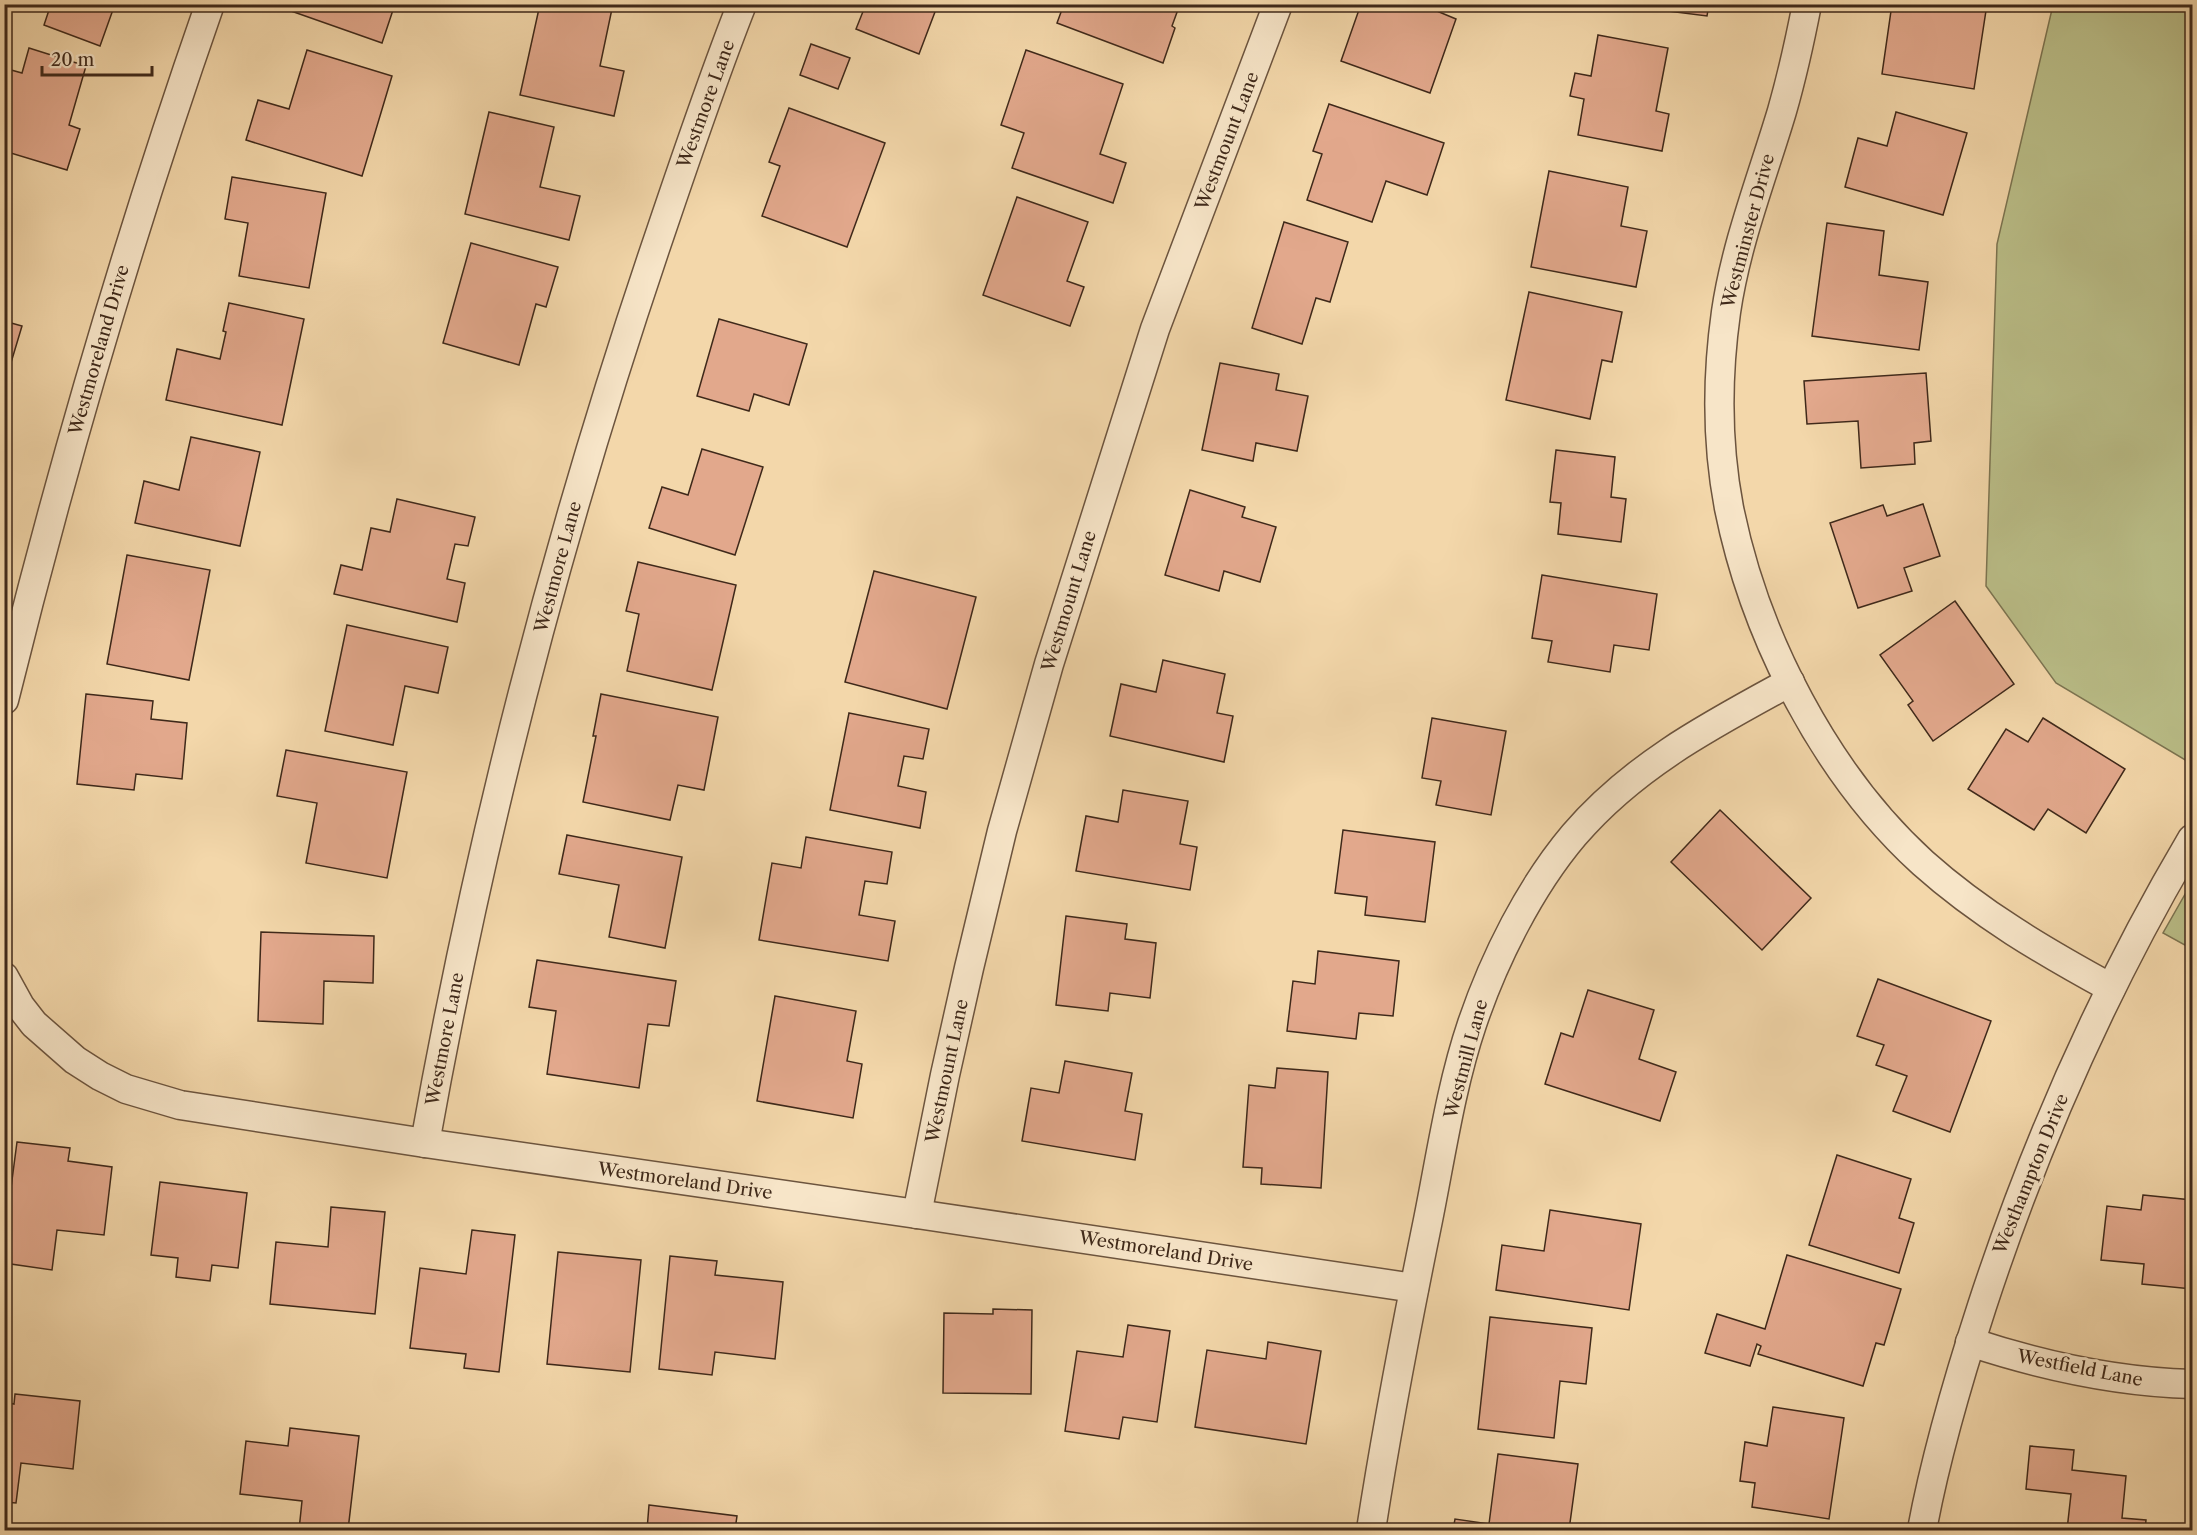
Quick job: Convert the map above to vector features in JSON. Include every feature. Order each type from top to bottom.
[{"type":"street","name":"Westmoreland Drive","points":[[4,700],[99,346],[210,4]]},
{"type":"street","name":"Westmore Lane","points":[[425,1143],[447,1022],[476,885],[555,573],[641,290],[691,143],[742,4]]},
{"type":"street","name":"Westmount Lane","points":[[917,1214],[971,956],[1002,831],[1049,664],[1155,329],[1278,4]]},
{"type":"street","name":"Westminster Drive","points":[[1807,4],[1782,110],[1748,219],[1726,311],[1720,391],[1723,467],[1732,518],[1751,587],[1803,708],[1841,769],[1875,812],[1922,862],[1955,891],[2052,956],[2111,988]]},
{"type":"street","name":"Westmill Lane","points":[[1371,1530],[1386,1435],[1414,1288],[1459,1072],[1472,1024],[1507,939],[1536,889],[1573,836],[1619,789],[1696,733],[1790,682]]},
{"type":"street","name":"Westhampton Drive","points":[[1922,1530],[1943,1437],[1970,1342],[2026,1180],[2111,988],[2193,839]]},
{"type":"street","name":"Westmoreland Drive","points":[[4,977],[12,1012],[34,1024],[75,1060],[126,1089],[180,1105],[1414,1288]]},
{"type":"street","name":"Westfield Lane","points":[[1970,1342],[2087,1374],[2126,1380],[2193,1384]]},
{"type":"green space","points":[[2053,5],[2192,5],[2192,764],[2056,683],[1986,586],[1997,244]]},
{"type":"green space","points":[[2192,882],[2192,949],[2163,933]]},
{"type":"building","points":[[51,4],[115,4],[100,46],[44,25]]},
{"type":"building","points":[[293,4],[395,4],[382,43],[291,11]]},
{"type":"building","points":[[540,4],[613,4],[600,66],[624,71],[614,116],[520,95]]},
{"type":"building","points":[[866,4],[938,4],[919,54],[856,29]]},
{"type":"building","points":[[1064,4],[1180,4],[1172,26],[1175,28],[1163,63],[1057,23]]},
{"type":"building","points":[[1361,4],[1420,4],[1456,19],[1430,93],[1341,61]]},
{"type":"building","points":[[1612,4],[1709,4],[1707,16]]},
{"type":"building","points":[[1892,4],[1987,4],[1974,89],[1882,74]]},
{"type":"building","points":[[1598,35],[1668,48],[1656,111],[1669,114],[1662,151],[1578,135],[1584,99],[1570,96],[1575,73],[1591,76]]},
{"type":"building","points":[[811,44],[850,58],[838,89],[800,75]]},
{"type":"building","points":[[29,48],[86,66],[69,125],[80,129],[67,170],[4,151],[4,121],[8,111],[4,110],[4,68],[22,73]]},
{"type":"building","points":[[307,50],[392,76],[362,176],[246,140],[258,100],[289,109]]},
{"type":"building","points":[[1026,50],[1123,84],[1100,154],[1126,163],[1113,203],[1012,168],[1024,133],[1001,125]]},
{"type":"building","points":[[1329,104],[1444,143],[1427,195],[1386,181],[1372,222],[1307,200],[1322,154],[1313,151]]},
{"type":"building","points":[[789,108],[885,143],[847,247],[762,216],[780,166],[769,162]]},
{"type":"building","points":[[489,112],[554,127],[540,187],[580,196],[569,240],[465,214]]},
{"type":"building","points":[[1896,112],[1967,133],[1943,215],[1845,187],[1858,138],[1887,146]]},
{"type":"building","points":[[1549,171],[1628,187],[1621,226],[1647,231],[1636,287],[1531,267]]},
{"type":"building","points":[[232,177],[326,193],[309,288],[239,276],[248,223],[225,219]]},
{"type":"building","points":[[1017,197],[1088,222],[1067,281],[1084,287],[1070,326],[983,295]]},
{"type":"building","points":[[1284,222],[1348,242],[1330,302],[1316,298],[1302,344],[1252,328]]},
{"type":"building","points":[[1827,223],[1884,231],[1879,275],[1928,282],[1919,350],[1812,336]]},
{"type":"building","points":[[471,243],[558,267],[546,307],[536,304],[519,365],[443,343]]},
{"type":"building","points":[[1529,292],[1622,312],[1612,362],[1602,360],[1590,419],[1506,400]]},
{"type":"building","points":[[229,303],[304,319],[282,425],[166,400],[177,349],[220,359]]},
{"type":"building","points":[[719,319],[807,344],[789,405],[754,394],[749,411],[697,396]]},
{"type":"building","points":[[4,321],[22,326],[7,376],[4,375]]},
{"type":"building","points":[[1220,363],[1279,374],[1276,390],[1308,396],[1297,451],[1256,443],[1253,461],[1202,450]]},
{"type":"building","points":[[1926,373],[1931,441],[1914,443],[1915,464],[1861,468],[1858,421],[1807,424],[1804,381]]},
{"type":"building","points":[[191,437],[260,452],[240,546],[135,523],[144,481],[179,490]]},
{"type":"building","points":[[702,449],[763,467],[735,555],[649,528],[662,487],[688,495]]},
{"type":"building","points":[[1556,450],[1615,457],[1611,497],[1626,499],[1621,542],[1558,534],[1561,503],[1550,502]]},
{"type":"building","points":[[1190,490],[1245,507],[1242,517],[1276,527],[1260,582],[1224,571],[1219,591],[1165,575]]},
{"type":"building","points":[[397,499],[475,517],[468,546],[455,544],[447,579],[465,583],[457,622],[334,594],[341,565],[362,570],[371,528],[390,532]]},
{"type":"building","points":[[1923,504],[1940,556],[1904,568],[1912,591],[1858,608],[1830,523],[1883,505],[1887,516]]},
{"type":"building","points":[[127,555],[210,570],[189,680],[107,664]]},
{"type":"building","points":[[638,562],[736,585],[712,690],[627,671],[639,614],[626,611]]},
{"type":"building","points":[[874,571],[976,597],[947,709],[845,682]]},
{"type":"building","points":[[1542,575],[1657,594],[1649,650],[1614,645],[1610,672],[1548,662],[1552,641],[1532,638]]},
{"type":"building","points":[[1955,601],[2014,684],[1933,741],[1908,705],[1913,701],[1880,655]]},
{"type":"building","points":[[347,625],[448,647],[438,693],[405,686],[393,745],[325,731]]},
{"type":"building","points":[[1163,660],[1225,674],[1217,713],[1233,716],[1224,762],[1110,736],[1121,684],[1156,692]]},
{"type":"building","points":[[86,694],[153,701],[151,719],[187,723],[182,779],[136,774],[134,790],[77,784]]},
{"type":"building","points":[[601,694],[718,717],[704,790],[678,785],[670,820],[583,802],[596,736],[593,736]]},
{"type":"building","points":[[849,713],[929,729],[923,759],[904,756],[898,786],[926,792],[920,828],[830,810]]},
{"type":"building","points":[[1432,718],[1506,731],[1491,815],[1436,805],[1441,781],[1422,778]]},
{"type":"building","points":[[2043,718],[2125,769],[2086,833],[2048,809],[2034,830],[1968,789],[2006,729],[2028,742]]},
{"type":"building","points":[[286,750],[407,772],[387,878],[306,863],[317,803],[277,796]]},
{"type":"building","points":[[1123,790],[1188,801],[1180,844],[1197,847],[1190,890],[1076,871],[1086,816],[1118,822]]},
{"type":"building","points":[[1720,810],[1811,898],[1762,950],[1671,862]]},
{"type":"building","points":[[1343,830],[1435,842],[1425,922],[1365,915],[1367,897],[1335,893]]},
{"type":"building","points":[[567,835],[682,857],[665,948],[609,937],[619,885],[559,874]]},
{"type":"building","points":[[806,837],[892,852],[887,884],[865,881],[859,915],[895,921],[888,961],[759,940],[772,863],[801,868]]},
{"type":"building","points":[[1066,916],[1127,924],[1125,939],[1156,943],[1150,998],[1110,993],[1108,1011],[1056,1005]]},
{"type":"building","points":[[261,932],[374,936],[373,983],[324,981],[323,1024],[258,1021]]},
{"type":"building","points":[[1318,951],[1399,961],[1393,1016],[1359,1013],[1356,1039],[1287,1031],[1293,981],[1315,984]]},
{"type":"building","points":[[537,960],[676,981],[669,1026],[648,1024],[639,1088],[547,1074],[556,1011],[529,1007]]},
{"type":"building","points":[[1878,979],[1991,1021],[1950,1132],[1893,1111],[1907,1076],[1876,1065],[1884,1045],[1857,1036]]},
{"type":"building","points":[[1588,990],[1654,1010],[1639,1059],[1676,1072],[1660,1121],[1545,1084],[1561,1033],[1573,1037]]},
{"type":"building","points":[[775,996],[856,1011],[847,1061],[862,1064],[853,1118],[757,1101]]},
{"type":"building","points":[[1065,1061],[1132,1073],[1125,1111],[1142,1114],[1135,1160],[1022,1141],[1031,1088],[1059,1093]]},
{"type":"building","points":[[1277,1068],[1328,1072],[1321,1188],[1261,1184],[1262,1168],[1243,1167],[1249,1085],[1275,1088]]},
{"type":"building","points":[[17,1142],[70,1148],[68,1161],[112,1167],[104,1235],[57,1230],[52,1270],[4,1263],[4,1241]]},
{"type":"building","points":[[1837,1155],[1911,1179],[1899,1218],[1914,1223],[1899,1273],[1809,1245]]},
{"type":"building","points":[[160,1182],[247,1193],[238,1268],[212,1265],[210,1281],[176,1277],[178,1258],[151,1255]]},
{"type":"building","points":[[2143,1195],[2192,1200],[2192,1289],[2142,1284],[2144,1264],[2101,1260],[2107,1206],[2141,1210]]},
{"type":"building","points":[[331,1207],[385,1212],[375,1314],[270,1304],[276,1242],[328,1247]]},
{"type":"building","points":[[1550,1210],[1641,1224],[1629,1310],[1496,1290],[1502,1245],[1544,1251]]},
{"type":"building","points":[[472,1230],[515,1235],[499,1372],[464,1368],[466,1354],[410,1348],[420,1268],[466,1274]]},
{"type":"building","points":[[558,1252],[641,1260],[630,1372],[547,1364]]},
{"type":"building","points":[[1787,1255],[1901,1289],[1884,1345],[1876,1343],[1863,1386],[1758,1354],[1761,1346],[1757,1344],[1750,1366],[1705,1353],[1717,1314],[1765,1329]]},
{"type":"building","points":[[670,1256],[717,1261],[715,1275],[783,1282],[775,1359],[715,1352],[712,1375],[659,1369]]},
{"type":"building","points":[[993,1309],[1032,1310],[1031,1394],[943,1393],[944,1313],[993,1314]]},
{"type":"building","points":[[1490,1317],[1592,1328],[1586,1384],[1560,1381],[1554,1438],[1478,1429]]},
{"type":"building","points":[[1128,1325],[1170,1331],[1157,1422],[1123,1417],[1119,1439],[1065,1431],[1077,1351],[1123,1357]]},
{"type":"building","points":[[1268,1342],[1321,1351],[1306,1444],[1195,1427],[1207,1350],[1266,1359]]},
{"type":"building","points":[[15,1394],[80,1401],[73,1469],[21,1463],[16,1503],[4,1502],[4,1402],[14,1404]]},
{"type":"building","points":[[1773,1407],[1844,1418],[1829,1519],[1752,1507],[1755,1483],[1740,1481],[1745,1442],[1767,1446]]},
{"type":"building","points":[[290,1428],[359,1436],[348,1530],[299,1530],[302,1501],[240,1494],[246,1441],[288,1446]]},
{"type":"building","points":[[2030,1446],[2074,1450],[2072,1470],[2126,1476],[2122,1518],[2146,1520],[2145,1530],[2067,1530],[2071,1494],[2026,1489]]},
{"type":"building","points":[[1498,1454],[1578,1464],[1569,1530],[1453,1530],[1455,1519],[1489,1524]]},
{"type":"building","points":[[649,1505],[737,1516],[735,1530],[647,1530]]}]
